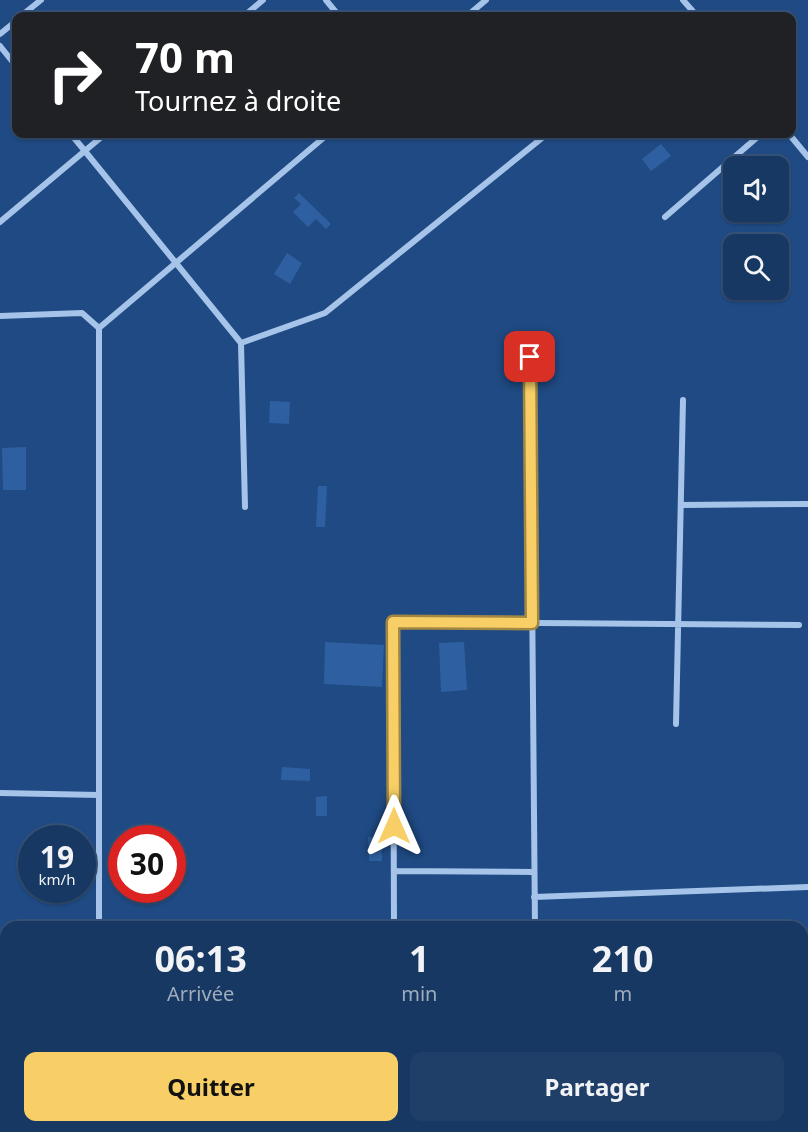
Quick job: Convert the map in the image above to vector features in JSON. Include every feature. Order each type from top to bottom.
[{"type":"street","points":[[26,12],[41,0]]},
{"type":"street","points":[[248,12],[263,0]]},
{"type":"street","points":[[326,0],[336,12]]},
{"type":"street","points":[[472,12],[486,0]]},
{"type":"street","points":[[0,34],[12,24]]},
{"type":"street","points":[[0,46],[12,61]]},
{"type":"street","points":[[74,138],[241,343],[245,507]]},
{"type":"street","points":[[0,222],[100,138]]},
{"type":"street","points":[[99,328],[323,138]]},
{"type":"street","points":[[241,343],[325,313],[542,138]]},
{"type":"street","points":[[664,217],[756,138]]},
{"type":"street","points":[[792,138],[808,158]]},
{"type":"street","points":[[0,316],[82,313],[99,328],[99,921]]},
{"type":"street","points":[[530,357],[535,921]]},
{"type":"street","points":[[676,724],[683,400]]},
{"type":"street","points":[[681,505],[808,504]]},
{"type":"street","points":[[394,921],[393,622],[799,626]]},
{"type":"street","points":[[0,793],[99,795]]},
{"type":"street","points":[[394,872],[534,872]]},
{"type":"street","points":[[534,897],[808,887]]},
{"type":"building","points":[[661,144],[671,156],[651,171],[642,159]]},
{"type":"building","points":[[299,193],[331,224],[326,229],[316,219],[308,227],[293,212],[301,204],[294,198]]},
{"type":"building","points":[[287,253],[302,263],[290,284],[274,274]]},
{"type":"building","points":[[270,401],[290,402],[289,424],[269,423]]},
{"type":"building","points":[[26,447],[26,490],[3,490],[2,448]]},
{"type":"building","points":[[318,486],[327,486],[325,527],[316,527]]},
{"type":"building","points":[[325,642],[384,645],[382,687],[324,684]]},
{"type":"building","points":[[464,642],[467,690],[441,692],[439,643]]},
{"type":"building","points":[[282,767],[310,769],[310,781],[281,780]]},
{"type":"building","points":[[327,796],[327,816],[316,816],[316,797]]},
{"type":"building","points":[[368,837],[381,837],[382,861],[369,861]]},
{"type":"route","points":[[394,826],[393,622],[532,623],[530,357]]}]
